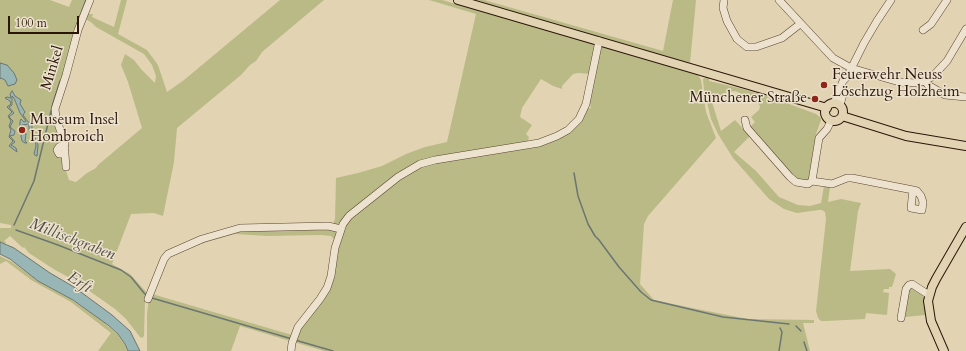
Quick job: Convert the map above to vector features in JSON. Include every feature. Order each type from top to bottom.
[{"type":"main road","points":[[458,0],[775,93],[831,107],[843,110],[842,116],[838,121],[831,120],[827,117],[831,107]]},
{"type":"main road","points":[[842,116],[906,136],[966,146]]},
{"type":"main road","points":[[944,351],[930,317],[928,305],[929,295],[936,279],[966,227]]},
{"type":"street","name":"Minkel","points":[[66,167],[65,144],[55,114],[56,104],[66,75],[78,30],[90,0]]},
{"type":"street","points":[[724,0],[723,8],[727,21],[737,39],[747,47],[756,47],[782,38],[800,24]]},
{"type":"street","points":[[779,0],[828,54],[851,68],[899,82],[913,83],[925,81],[938,72],[947,62],[966,29]]},
{"type":"street","points":[[831,107],[870,32],[891,0]]},
{"type":"street","points":[[923,30],[931,24],[947,0]]},
{"type":"street","points":[[290,351],[301,322],[327,288],[331,276],[333,254],[341,229],[353,212],[398,177],[420,164],[435,160],[539,143],[568,130],[579,119],[586,104],[599,41]]},
{"type":"street","points":[[925,81],[928,85],[945,95],[966,97]]},
{"type":"street","points":[[745,120],[747,128],[796,182],[808,184],[812,182],[832,184],[846,178],[855,178],[914,190]]},
{"type":"street","points":[[812,182],[819,138],[827,129],[831,120]]},
{"type":"street","points":[[148,299],[164,259],[168,254],[202,239],[240,228],[328,226],[341,229]]},
{"type":"street","points":[[901,318],[908,285],[912,284],[929,295]]},
{"type":"green space","points":[[0,0],[50,0],[69,7],[72,0],[87,0],[53,105],[61,142],[56,154],[60,158],[64,157],[65,168],[69,180],[76,182],[96,168],[142,128],[128,82],[121,65],[125,54],[134,60],[155,83],[156,76],[152,65],[144,54],[96,27],[86,19],[87,14],[93,14],[92,17],[114,27],[121,0],[127,0],[118,34],[147,50],[158,65],[167,92],[184,80],[280,0],[324,0],[262,52],[256,61],[241,75],[177,128],[174,162],[163,216],[154,213],[131,214],[112,264],[130,274],[148,294],[145,302],[144,336],[142,338],[126,319],[115,309],[74,280],[55,270],[29,253],[10,236],[4,241],[6,242],[5,244],[0,242],[0,228],[11,228],[11,225],[0,223]]},
{"type":"green space","points":[[429,0],[442,0],[596,45],[590,74],[573,74],[562,86],[562,89],[541,79],[522,108],[520,117],[532,125],[526,134],[529,137],[527,144],[422,161],[336,226],[333,224],[335,219],[336,178],[382,166],[406,154],[425,147],[447,142],[476,14]]},
{"type":"green space","points":[[475,0],[484,0],[663,51],[673,0],[696,0],[690,63]]},
{"type":"green space","points":[[602,47],[698,75],[701,80],[706,112],[716,138],[648,216],[644,224],[640,284],[654,300],[697,309],[748,319],[814,320],[814,323],[803,323],[810,351],[324,351],[294,342],[305,320],[321,301],[348,220],[404,175],[430,163],[562,136],[586,109],[591,108],[589,101],[600,49]]},
{"type":"green space","points":[[706,77],[709,78],[709,81],[773,98],[816,114],[821,118],[816,134],[808,183],[798,180],[749,128],[755,122],[751,117],[759,110],[759,104],[747,99],[745,95],[735,91],[724,93],[718,100],[711,99],[721,131],[735,120],[750,136],[734,152],[756,171],[779,197],[798,205],[810,206],[821,203],[824,186],[830,187],[828,202],[841,199],[861,203],[858,211],[850,271],[890,269],[896,274],[892,287],[889,287],[889,289],[884,289],[883,292],[889,293],[887,315],[866,313],[865,319],[826,321],[821,321],[818,318],[816,311],[826,219],[825,212],[819,210],[797,213],[784,209],[769,199],[733,158],[718,134],[711,119],[704,89],[703,79]]},
{"type":"green space","points":[[332,228],[337,232],[334,239],[331,236],[321,235],[267,236],[235,234],[169,255],[232,230]]},
{"type":"green space","points":[[0,256],[12,262],[38,281],[72,300],[101,320],[118,335],[127,351],[98,351],[111,333],[71,302],[31,280],[6,261],[0,264]]},
{"type":"green space","points":[[915,288],[926,295],[925,315],[905,317],[907,291]]},
{"type":"green space","points":[[152,294],[292,335],[290,341],[240,326],[231,351],[147,351],[147,313],[149,299]]},
{"type":"water","points":[[0,63],[7,65],[14,73],[17,80],[15,84],[8,86],[5,80],[0,79]]},
{"type":"water","points":[[12,91],[15,96],[21,100],[20,104],[25,112],[23,115],[28,122],[32,124],[32,131],[38,145],[37,156],[34,154],[36,146],[35,140],[29,130],[29,124],[22,125],[26,134],[25,141],[27,143],[22,141],[20,121],[21,119],[24,122],[26,121],[20,113],[12,96],[12,105],[9,107],[14,113],[9,117],[13,121],[10,127],[15,131],[14,135],[10,136],[15,142],[11,145],[16,148],[17,152],[9,146],[13,141],[9,137],[11,130],[9,126],[11,121],[8,116],[12,112],[7,107],[11,104],[10,101],[5,98],[11,98],[10,94]]},
{"type":"water","points":[[0,242],[14,248],[50,273],[74,287],[112,315],[130,331],[140,351],[128,351],[118,334],[108,325],[73,300],[38,281],[10,259],[0,254]]},
{"type":"waterway","name":"Millischgraben","points":[[77,24],[86,0]]},
{"type":"waterway","name":"Millischgraben","points":[[14,225],[34,181],[53,103],[60,81]]},
{"type":"waterway","points":[[574,173],[578,196],[588,224],[595,236],[619,267],[641,292],[651,300],[723,317],[789,324]]},
{"type":"waterway","name":"Millischgraben","points":[[16,230],[121,270],[131,277],[147,296]]},
{"type":"waterway","name":"Millischgraben","points":[[152,298],[292,339]]},
{"type":"waterway","points":[[796,326],[801,331]]},
{"type":"waterway","points":[[779,351],[782,332],[780,328]]},
{"type":"waterway","name":"Millischgraben","points":[[295,340],[333,351]]},
{"type":"waterway","points":[[804,342],[807,351]]},
{"type":"place","name":"Feuerwehr Neuss Löschzug Holzheim","points":[[824,85]]},
{"type":"place","name":"Münchener Straße","points":[[815,99]]},
{"type":"place","name":"Museum Insel Hombroich","points":[[22,130]]},
{"type":"water label","name":"Erft","points":[[79,283]]}]
